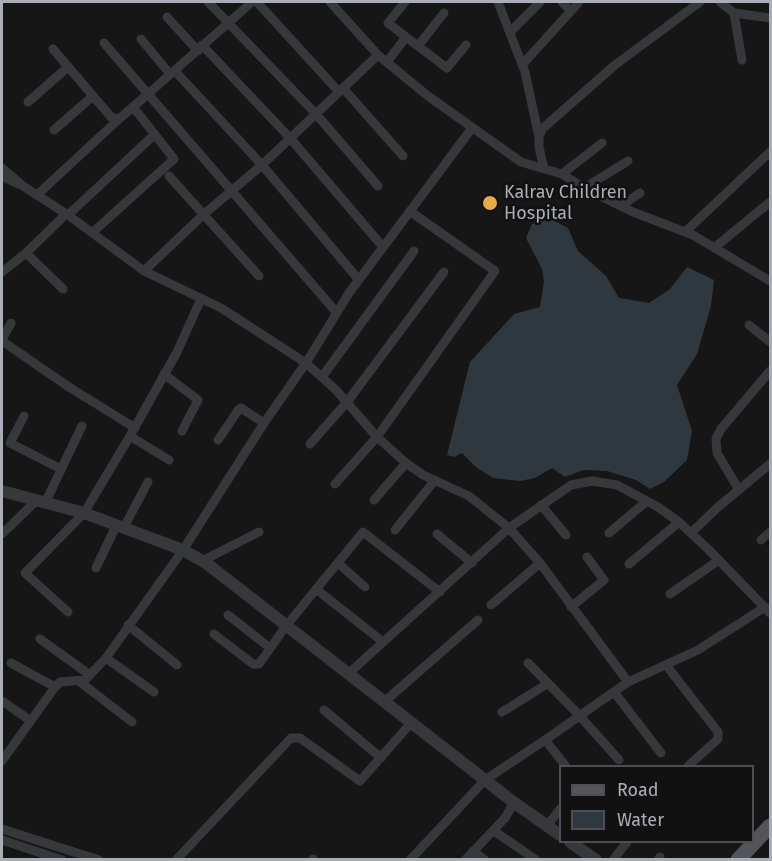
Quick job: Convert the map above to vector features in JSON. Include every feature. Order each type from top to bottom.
[{"type":"main road","points":[[738,860],[771,826]]},
{"type":"street","points":[[208,2],[316,114],[378,186]]},
{"type":"street","points":[[37,195],[118,119],[134,108],[252,2]]},
{"type":"street","points":[[257,2],[403,156]]},
{"type":"street","points":[[330,2],[378,55],[428,96],[521,162],[562,174],[584,188],[621,206],[685,232],[771,281]]},
{"type":"street","points":[[405,2],[388,22],[447,69],[466,45]]},
{"type":"street","points":[[498,2],[522,65],[544,169]]},
{"type":"street","points":[[510,32],[540,2]]},
{"type":"street","points":[[562,2],[571,11]]},
{"type":"street","points":[[522,65],[579,2]]},
{"type":"street","points":[[539,137],[542,129],[615,65],[700,2]]},
{"type":"street","points":[[720,2],[734,13],[771,18]]},
{"type":"street","points":[[418,46],[444,13]]},
{"type":"street","points":[[734,13],[742,60]]},
{"type":"street","points":[[167,17],[290,138],[383,247]]},
{"type":"street","points":[[387,62],[406,37]]},
{"type":"street","points":[[141,39],[262,165],[359,280]]},
{"type":"street","points":[[104,43],[337,313]]},
{"type":"street","points":[[53,50],[111,117],[118,119]]},
{"type":"street","points":[[144,271],[203,215],[262,165],[378,55]]},
{"type":"street","points":[[28,102],[68,67]]},
{"type":"street","points":[[54,130],[93,96]]},
{"type":"street","points":[[92,233],[174,159],[134,108]]},
{"type":"street","points":[[3,756],[60,682],[80,682],[106,658],[183,550],[359,280],[472,128]]},
{"type":"street","points":[[3,267],[26,253],[154,135]]},
{"type":"street","points":[[562,174],[602,143]]},
{"type":"street","points":[[685,232],[771,152]]},
{"type":"street","points":[[584,188],[628,161]]},
{"type":"street","points":[[2,168],[23,186]]},
{"type":"street","points":[[2,176],[23,186],[67,214],[144,271],[221,308],[306,363],[346,402],[377,437],[406,463],[469,496],[509,528],[540,563],[628,682]]},
{"type":"street","points":[[169,176],[259,276]]},
{"type":"street","points":[[621,206],[640,193]]},
{"type":"street","points":[[714,248],[771,202]]},
{"type":"street","points":[[335,484],[377,437],[495,271],[411,212]]},
{"type":"street","points":[[322,377],[414,250]]},
{"type":"street","points":[[26,253],[63,289]]},
{"type":"street","points":[[310,444],[346,402],[444,272]]},
{"type":"street","points":[[68,612],[25,573],[84,513],[164,374],[201,299]]},
{"type":"street","points":[[11,323],[2,340],[169,460]]},
{"type":"street","points":[[749,325],[771,342]]},
{"type":"street","points":[[739,490],[717,453],[716,439],[721,429],[771,371]]},
{"type":"street","points":[[164,374],[198,400],[182,431]]},
{"type":"street","points":[[219,440],[239,409],[264,423]]},
{"type":"street","points":[[24,416],[10,443],[61,469]]},
{"type":"street","points":[[2,534],[40,502],[61,469],[82,426]]},
{"type":"street","points":[[374,500],[406,463]]},
{"type":"street","points":[[691,533],[739,490],[768,471]]},
{"type":"street","points":[[395,530],[435,480]]},
{"type":"street","points":[[348,674],[509,528],[571,485],[592,481],[617,485],[679,522],[768,610],[702,648],[628,682],[485,780],[410,860]]},
{"type":"street","points":[[96,568],[148,482]]},
{"type":"street","points":[[2,491],[84,513],[183,550],[202,561],[485,780],[559,834]]},
{"type":"street","points":[[609,533],[647,501]]},
{"type":"street","points":[[541,505],[566,535]]},
{"type":"street","points":[[629,564],[679,522]]},
{"type":"street","points":[[202,561],[259,532]]},
{"type":"street","points":[[214,634],[256,665],[261,662],[286,626],[363,532],[440,592]]},
{"type":"street","points":[[762,540],[771,532]]},
{"type":"street","points":[[437,534],[472,563]]},
{"type":"street","points":[[571,607],[604,580],[587,556]]},
{"type":"street","points":[[670,594],[719,560]]},
{"type":"street","points":[[338,562],[365,587]]},
{"type":"street","points":[[491,605],[540,563]]},
{"type":"street","points":[[316,589],[382,642]]},
{"type":"street","points":[[228,615],[270,648]]},
{"type":"street","points":[[384,702],[478,620]]},
{"type":"street","points":[[128,625],[177,665]]},
{"type":"street","points":[[40,639],[90,675]]},
{"type":"street","points":[[106,658],[154,692]]},
{"type":"street","points":[[11,663],[55,687]]},
{"type":"street","points":[[528,663],[619,760]]},
{"type":"street","points":[[666,665],[718,732],[718,739],[689,765]]},
{"type":"street","points":[[80,682],[132,722]]},
{"type":"street","points":[[502,712],[548,684]]},
{"type":"street","points":[[614,692],[662,753]]},
{"type":"street","points":[[2,700],[31,721]]},
{"type":"street","points":[[324,710],[381,758]]},
{"type":"street","points":[[176,860],[294,737],[300,738],[358,781],[362,780],[411,723]]},
{"type":"street","points":[[545,740],[565,765]]},
{"type":"street","points":[[465,860],[505,818],[514,802]]},
{"type":"street","points":[[547,825],[559,811]]},
{"type":"street","points":[[2,829],[99,860]]},
{"type":"street","points":[[494,831],[536,860]]},
{"type":"street","points":[[12,832],[5,842],[62,860]]},
{"type":"street","points":[[578,843],[596,860]]},
{"type":"street","points":[[612,860],[626,843]]},
{"type":"street","points":[[473,851],[485,860]]},
{"type":"water","points":[[549,218],[568,228],[578,251],[606,276],[619,298],[649,303],[670,289],[687,267],[714,280],[711,306],[697,354],[677,385],[692,431],[687,460],[664,482],[650,489],[636,480],[607,471],[583,470],[565,477],[552,468],[535,478],[520,481],[493,478],[476,467],[462,453],[454,457],[447,455],[470,362],[514,314],[540,307],[544,282],[542,269],[526,238],[532,224]]},
{"type":"place","name":"Kalrav Children Hospital","points":[[490,203]]}]
